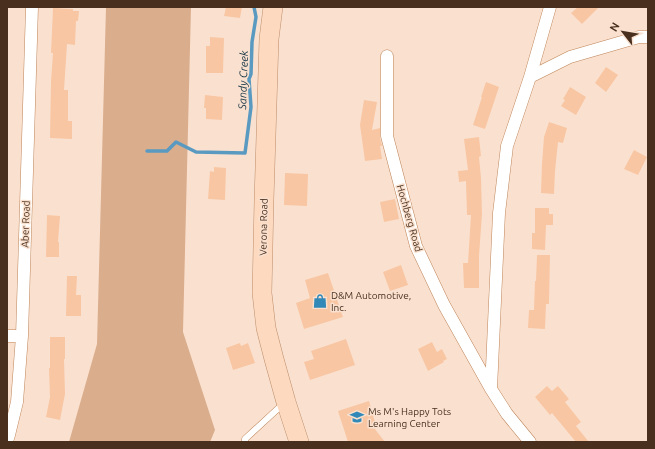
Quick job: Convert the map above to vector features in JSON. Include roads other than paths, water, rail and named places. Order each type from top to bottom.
[{"type":"main road","name":"Verona Road","points":[[273,7],[269,39],[262,293],[266,328],[286,402],[299,442]]},
{"type":"street","name":"Aber Road","points":[[7,440],[17,402],[22,336],[32,7]]},
{"type":"street","points":[[491,389],[499,213],[507,146],[530,77],[550,7]]},
{"type":"street","points":[[530,77],[570,57],[639,37],[648,37]]},
{"type":"street","name":"Hochberg Road","points":[[387,56],[387,136],[416,246],[444,305],[491,389],[506,414],[530,442]]},
{"type":"street","points":[[7,336],[22,336]]},
{"type":"lane","points":[[245,442],[245,439],[286,402]]},
{"type":"waterway","name":"Sandy Creek","points":[[147,151],[167,151],[176,142],[196,152],[245,153],[251,107],[249,79],[251,74],[252,42],[256,17],[254,7]]},
{"type":"place","name":"D&M Automotive, Inc.","points":[[320,301]]},
{"type":"place","name":"Ms M's Happy Tots Learning Center","points":[[357,417]]}]
